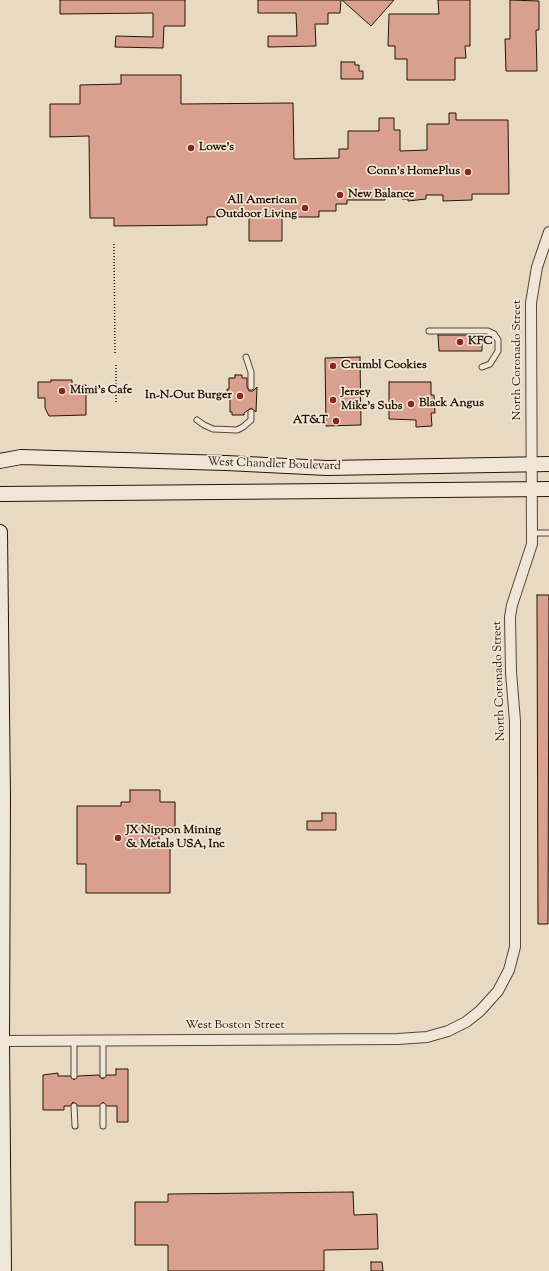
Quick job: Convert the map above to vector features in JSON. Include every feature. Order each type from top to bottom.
[{"type":"main road","name":"West Chandler Boulevard","points":[[0,461],[21,457],[226,463],[327,468],[549,464]]},
{"type":"main road","name":"West Chandler Boulevard","points":[[0,494],[549,489]]},
{"type":"main road","points":[[0,532],[3,798],[2,1041],[4,1271]]},
{"type":"street","name":"North Coronado Street","points":[[466,1022],[480,1011],[498,991],[509,970],[515,947],[515,721],[510,667],[510,617],[512,605],[532,544],[531,303],[536,273],[549,232]]},
{"type":"street","name":"West Boston Street","points":[[2,1041],[407,1039],[437,1035],[466,1022]]},
{"type":"lane","points":[[429,331],[488,331],[494,334],[498,340],[498,351],[490,364],[482,367]]},
{"type":"lane","points":[[246,358],[251,372],[251,387]]},
{"type":"lane","points":[[197,420],[213,429],[236,430],[243,427],[251,420],[251,412]]},
{"type":"lane","points":[[533,533],[549,533]]},
{"type":"lane","points":[[74,1040],[74,1076]]},
{"type":"lane","points":[[103,1040],[103,1074]]},
{"type":"lane","points":[[74,1106],[74,1126]]},
{"type":"lane","points":[[103,1106],[103,1126]]},
{"type":"path","points":[[114,244],[116,354]]},
{"type":"path","points":[[116,365],[116,403]]},
{"type":"building","points":[[60,0],[185,0],[185,26],[164,26],[163,48],[115,47],[116,36],[153,37],[153,13],[60,14]]},
{"type":"building","points":[[258,0],[341,0],[340,13],[328,13],[328,24],[315,24],[316,46],[268,47],[268,36],[297,36],[296,13],[258,13]]},
{"type":"building","points":[[342,0],[394,0],[371,26]]},
{"type":"building","points":[[438,0],[470,0],[470,46],[465,46],[466,58],[455,58],[455,80],[407,80],[407,59],[395,59],[395,46],[388,46],[389,14],[439,14]]},
{"type":"building","points":[[510,0],[539,1],[539,30],[536,30],[537,71],[506,71],[505,39],[510,39]]},
{"type":"building","points":[[341,62],[355,62],[355,65],[359,65],[359,71],[363,71],[363,79],[341,79]]},
{"type":"building","name":"Lowe's","points":[[121,75],[181,75],[181,104],[293,103],[294,159],[339,158],[339,149],[348,149],[348,131],[379,131],[379,118],[394,118],[394,130],[400,130],[400,151],[427,150],[427,124],[449,124],[449,113],[456,113],[456,120],[508,120],[509,194],[472,194],[472,200],[443,201],[443,195],[426,195],[426,199],[408,201],[408,199],[402,199],[402,194],[385,195],[385,200],[347,200],[347,204],[336,204],[336,211],[319,211],[319,217],[282,217],[282,241],[249,241],[249,216],[207,217],[207,225],[114,226],[114,218],[90,218],[89,136],[50,137],[50,104],[80,104],[80,85],[121,84]]},
{"type":"building","name":"KFC","points":[[438,335],[482,335],[482,351],[439,351]]},
{"type":"building","points":[[360,357],[361,425],[326,426],[325,358]]},
{"type":"building","points":[[235,375],[242,375],[242,378],[247,378],[247,387],[249,391],[253,391],[257,387],[256,412],[251,408],[244,413],[244,415],[232,415],[232,412],[230,412],[230,397],[228,397],[227,389],[229,389],[229,378],[235,378]]},
{"type":"building","name":"Mimi's Cafe","points":[[51,380],[72,380],[72,385],[86,385],[86,415],[49,416],[45,408],[45,398],[38,398],[38,382],[51,382]]},
{"type":"building","name":"Black Angus","points":[[389,382],[431,382],[431,395],[434,395],[435,413],[431,413],[432,426],[416,427],[416,420],[389,419]]},
{"type":"building","points":[[537,595],[549,595],[548,924],[538,924]]},
{"type":"building","name":"JX Nippon Mining & Metals USA, Inc","points":[[130,790],[160,790],[160,802],[175,802],[175,827],[159,827],[159,848],[170,848],[170,893],[86,893],[86,864],[77,864],[77,806],[121,806],[121,802],[130,802]]},
{"type":"building","points":[[322,813],[336,813],[336,830],[307,830],[307,821],[322,821]]},
{"type":"building","points":[[116,1069],[128,1069],[128,1122],[117,1122],[117,1106],[107,1106],[103,1102],[99,1106],[78,1106],[73,1102],[70,1106],[64,1106],[64,1110],[43,1110],[43,1075],[58,1073],[58,1076],[70,1076],[74,1080],[78,1076],[99,1075],[103,1079],[107,1075],[116,1075]]},
{"type":"building","points":[[353,1192],[354,1215],[377,1214],[378,1249],[324,1250],[324,1271],[168,1271],[168,1245],[135,1245],[135,1202],[168,1202],[168,1194]]},
{"type":"building","points":[[371,1262],[382,1262],[383,1271],[371,1271]]},
{"type":"place","name":"Lowe's","points":[[191,148]]},
{"type":"place","name":"Conn's HomePlus","points":[[468,172]]},
{"type":"place","name":"New Balance","points":[[340,195]]},
{"type":"place","name":"All American Outdoor Living","points":[[305,208]]},
{"type":"place","name":"KFC","points":[[460,342]]},
{"type":"place","name":"Crumbl Cookies","points":[[333,366]]},
{"type":"place","name":"Mimi's Cafe","points":[[62,391]]},
{"type":"place","name":"In-N-Out Burger","points":[[240,396]]},
{"type":"place","name":"Jersey Mike's Subs","points":[[333,400]]},
{"type":"place","name":"Black Angus","points":[[411,404]]},
{"type":"place","name":"AT&T","points":[[336,421]]},
{"type":"place","name":"JX Nippon Mining & Metals USA, Inc","points":[[118,838]]}]
